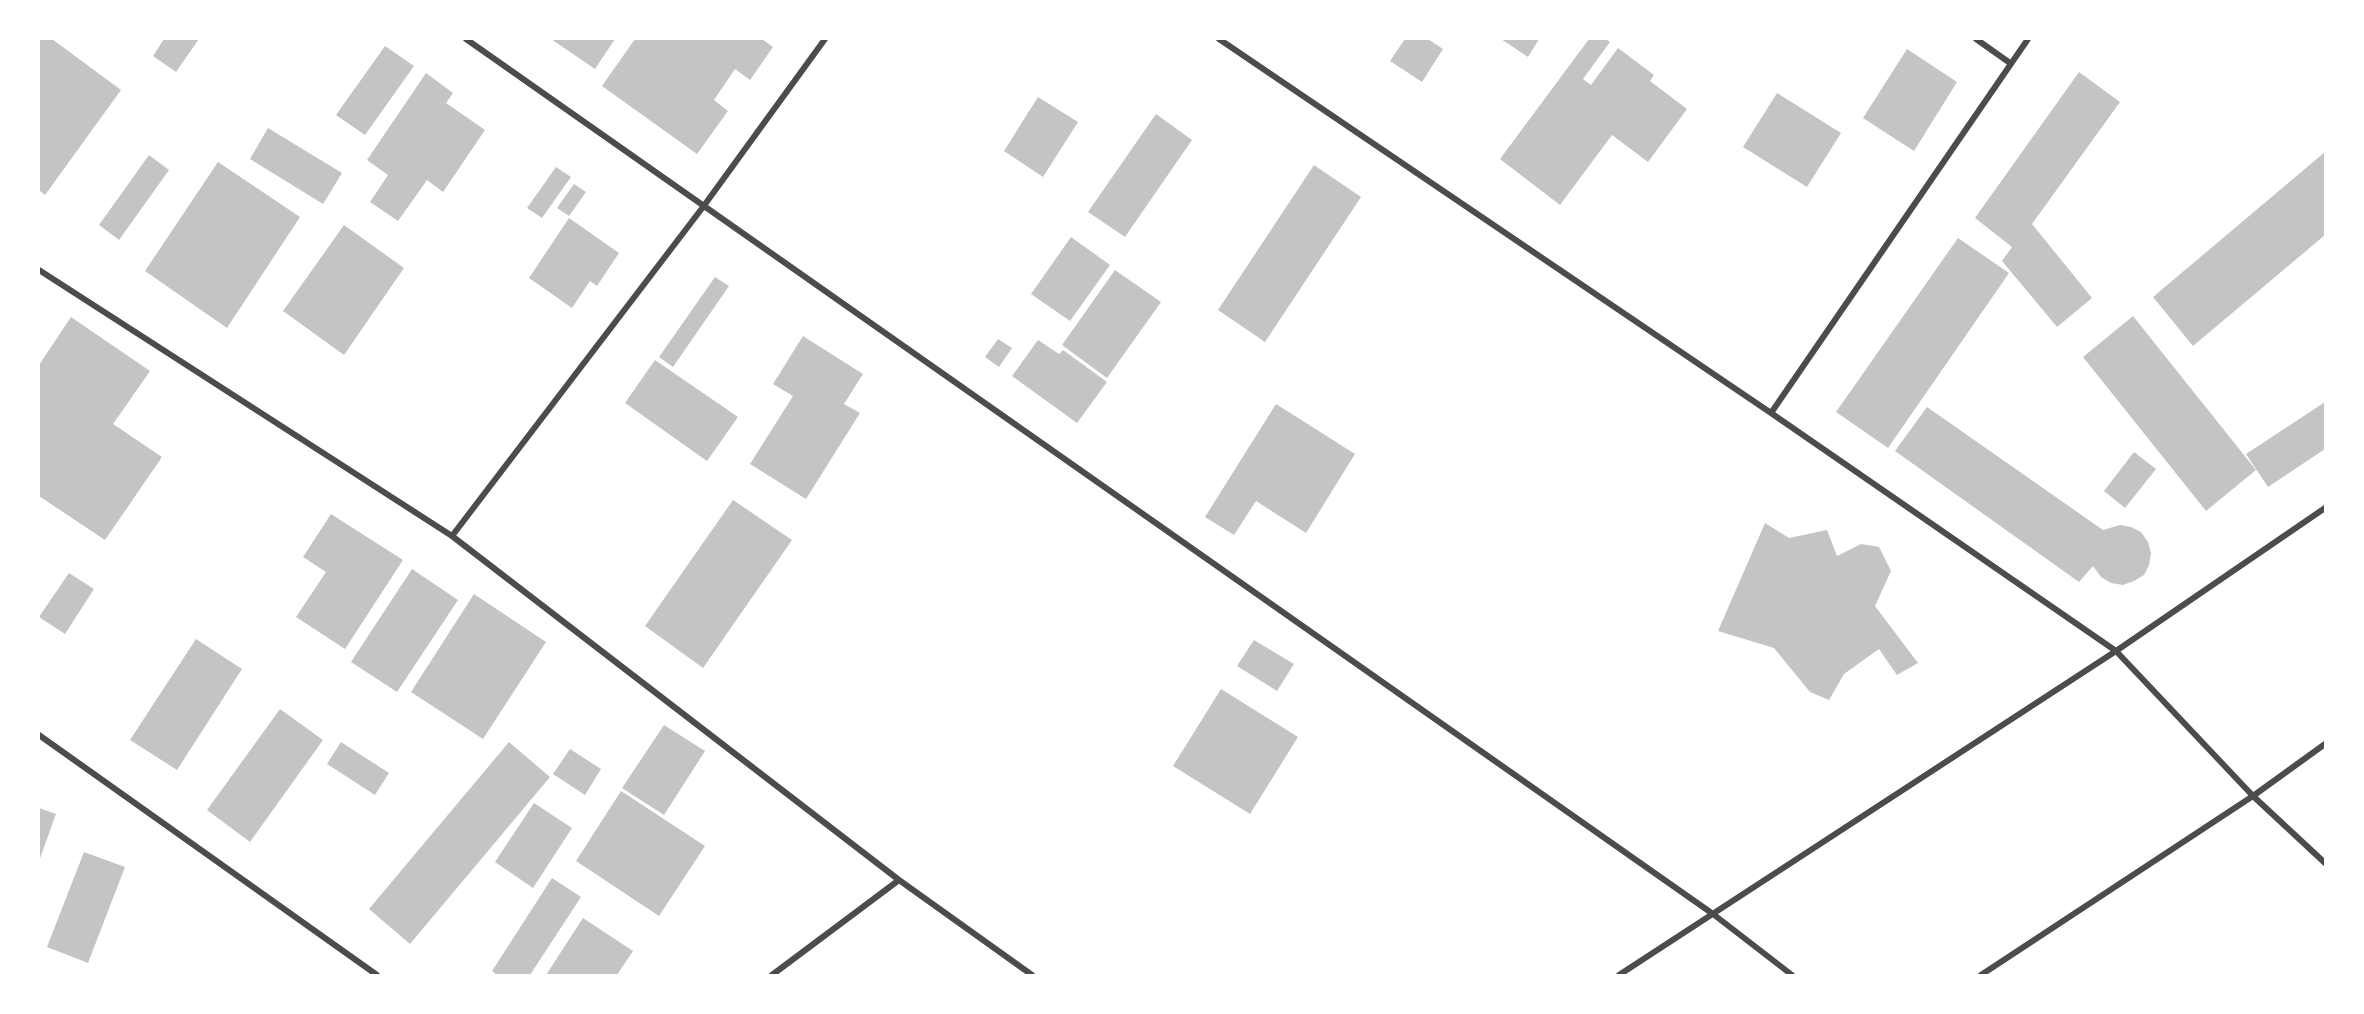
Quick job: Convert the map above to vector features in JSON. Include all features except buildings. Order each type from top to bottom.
[{"type":"street","points":[[466,39],[1713,914],[1792,975]]},
{"type":"street","points":[[452,536],[703,207],[825,39]]},
{"type":"street","points":[[1219,39],[1772,413],[2116,651],[2253,796],[2325,863]]},
{"type":"street","points":[[1976,39],[2010,63]]},
{"type":"street","points":[[1772,413],[2028,39]]},
{"type":"street","points":[[39,270],[452,536],[899,880],[1032,975]]},
{"type":"street","points":[[1619,975],[2116,651],[2325,508]]},
{"type":"street","points":[[39,735],[377,975]]},
{"type":"street","points":[[1981,975],[2253,796],[2325,744]]},
{"type":"street","points":[[772,975],[899,880]]}]
